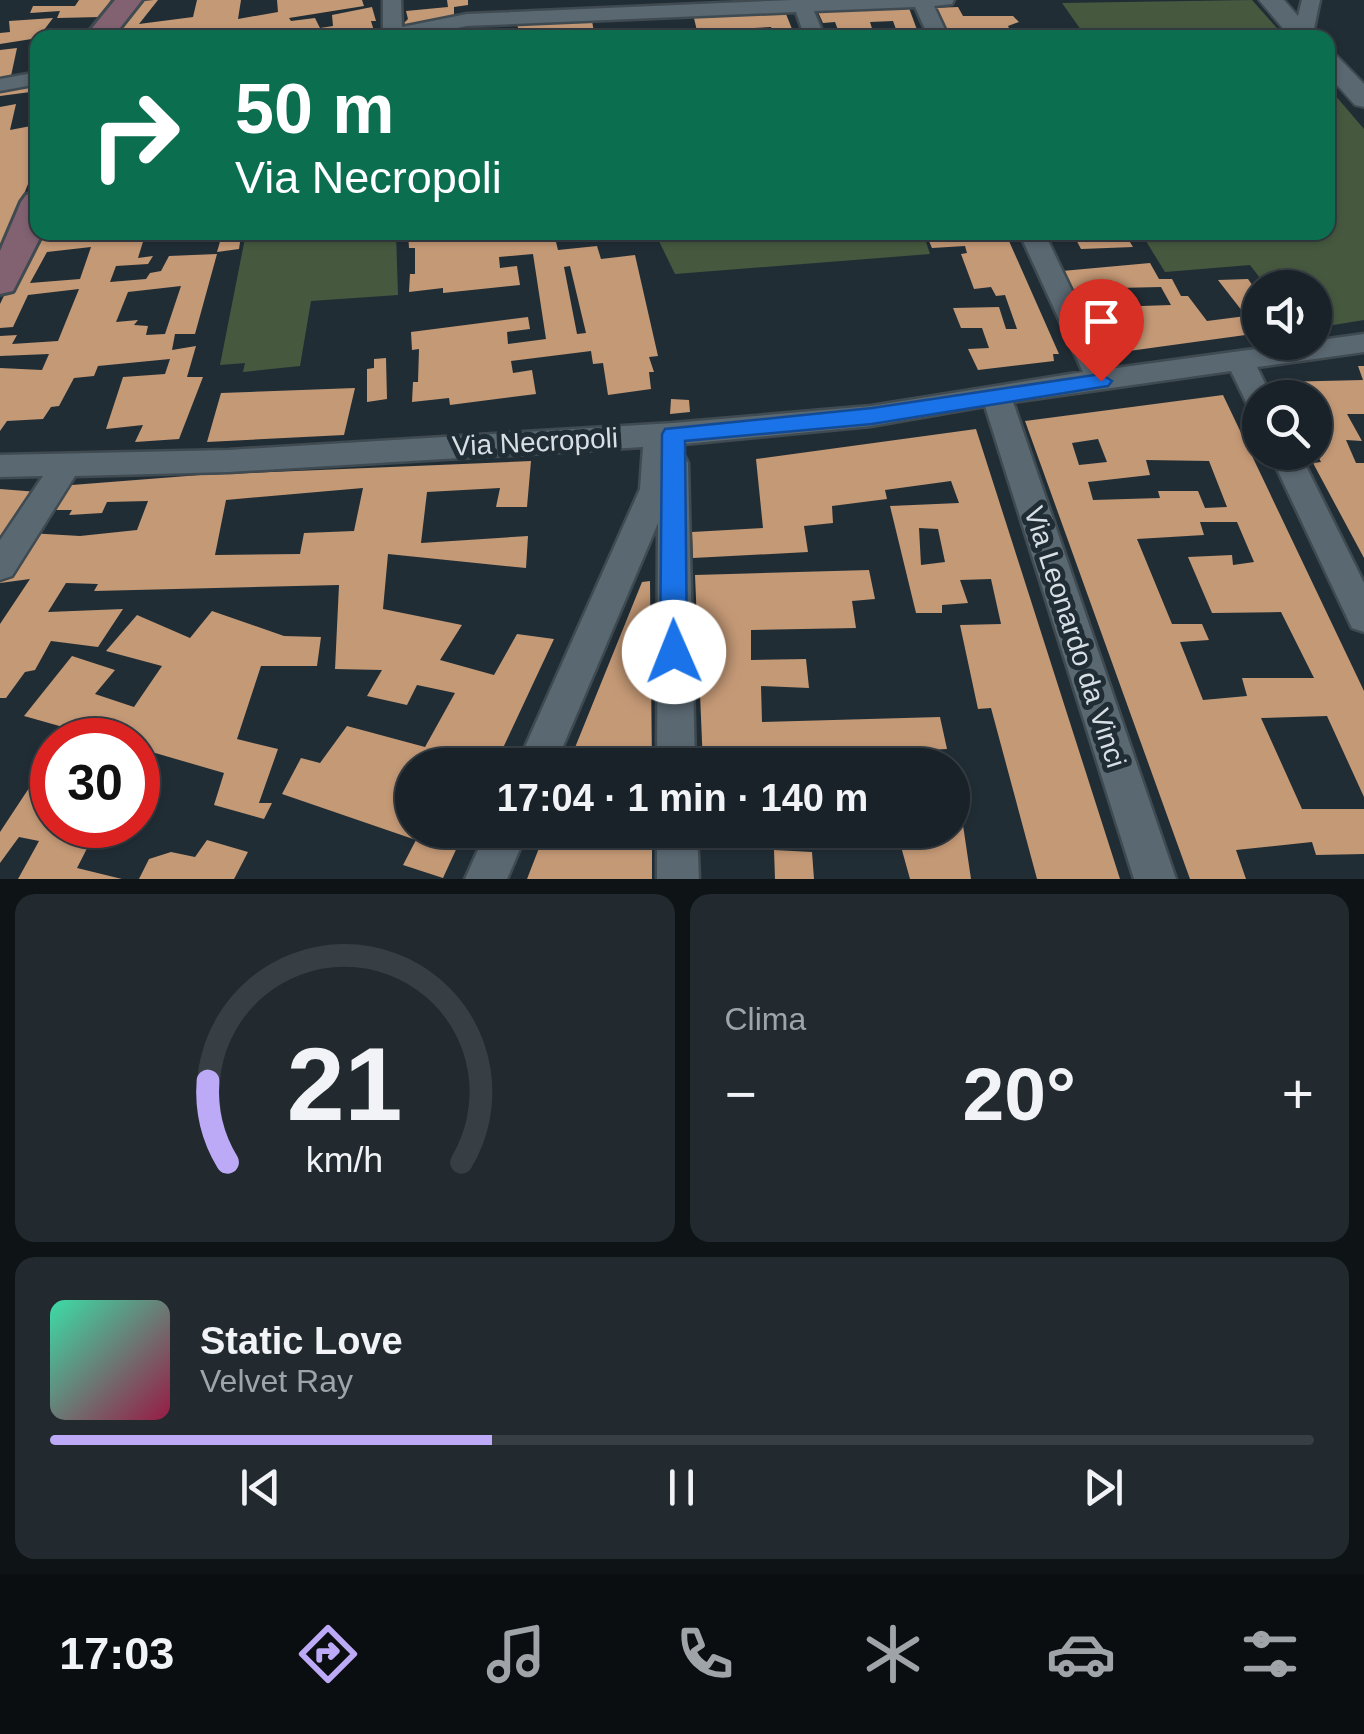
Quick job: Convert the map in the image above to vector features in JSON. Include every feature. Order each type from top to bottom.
[{"type":"main road","points":[[105,30],[129,3]]},
{"type":"main road","points":[[0,283],[30,222]]},
{"type":"street","points":[[385,30],[392,0]]},
{"type":"street","points":[[415,30],[467,20],[802,2],[945,0]]},
{"type":"street","points":[[1270,0],[1298,30]]},
{"type":"street","points":[[1306,30],[1312,0]]},
{"type":"street","points":[[922,1],[935,30]]},
{"type":"street","points":[[802,2],[812,30]]},
{"type":"street","points":[[612,15],[615,30]]},
{"type":"street","points":[[1335,67],[1361,90]]},
{"type":"street","points":[[0,85],[30,79]]},
{"type":"street","points":[[1035,240],[1101,381]]},
{"type":"street","name":"Via Necropoli","points":[[0,466],[65,467],[666,434],[872,416],[996,394],[1364,343]]},
{"type":"street","points":[[1240,362],[1249,380]]},
{"type":"street","name":"Via Leonardo da Vinci","points":[[996,394],[1155,879]]},
{"type":"street","points":[[543,748],[656,489],[666,434]]},
{"type":"street","points":[[666,434],[675,748]]},
{"type":"street","points":[[0,568],[65,467]]},
{"type":"street","points":[[1293,470],[1364,618]]},
{"type":"street","points":[[486,879],[500,848]]},
{"type":"street","points":[[678,848],[678,879]]},
{"type":"green space","points":[[1252,0],[1279,30],[1081,30],[1062,3]]},
{"type":"green space","points":[[1335,95],[1364,129],[1364,320],[1332,325],[1332,270],[1254,270],[1250,265],[1165,272],[1145,240],[1335,240]]},
{"type":"green space","points":[[245,240],[396,240],[398,295],[311,301],[300,366],[243,372],[245,363],[220,365]]},
{"type":"green space","points":[[658,240],[925,240],[930,254],[675,274]]},
{"type":"building","points":[[79,0],[111,0],[100,17],[57,18],[60,11],[30,13],[33,6],[75,6]]},
{"type":"building","points":[[158,0],[139,24],[193,17],[197,0],[241,0],[238,19],[278,12],[277,0],[362,0],[364,6],[289,18],[315,18],[320,28],[333,26],[332,15],[372,7],[376,21],[371,21],[374,30],[115,30],[143,1]]},
{"type":"building","points":[[447,0],[468,0],[468,5],[454,7],[454,20],[409,27],[404,23],[408,19],[406,11],[448,7]]},
{"type":"building","points":[[958,7],[963,16],[1013,16],[1019,22],[1008,26],[1010,30],[944,30],[933,8]]},
{"type":"building","points":[[909,8],[917,30],[896,30],[893,21],[870,22],[872,30],[838,30],[835,22],[823,23],[818,12]]},
{"type":"building","points":[[786,14],[792,30],[697,30],[694,18]]},
{"type":"building","points":[[53,18],[44,30],[30,30],[30,39],[0,44],[0,33],[10,32],[9,21]]},
{"type":"building","points":[[592,21],[594,30],[519,30],[517,25]]},
{"type":"building","points":[[17,48],[11,76],[0,78],[0,50]]},
{"type":"building","points":[[30,83],[30,92],[0,96],[0,88]]},
{"type":"building","points":[[16,104],[10,130],[30,126],[30,179],[0,254],[0,107]]},
{"type":"building","points":[[31,240],[144,240],[138,258],[153,256],[148,264],[116,266],[110,282],[146,279],[150,273],[161,271],[169,256],[217,254],[195,334],[175,334],[172,350],[196,346],[187,377],[203,377],[179,439],[135,442],[143,425],[106,429],[123,377],[165,374],[170,359],[98,366],[94,376],[74,378],[59,406],[51,407],[43,419],[7,421],[0,431],[0,368],[42,370],[49,354],[0,356],[0,336],[17,335],[12,344],[58,341],[79,289],[28,295],[13,327],[0,328],[0,304]],"holes":[[[91,247],[80,279],[30,283],[47,252]],[[181,286],[165,334],[146,335],[148,326],[134,325],[138,320],[116,322],[128,292]]]},
{"type":"building","points":[[220,240],[240,240],[239,249],[217,252]]},
{"type":"building","points":[[408,240],[556,240],[558,250],[597,246],[601,259],[635,255],[658,356],[649,357],[654,372],[649,372],[651,389],[608,395],[603,363],[593,364],[591,351],[511,361],[513,373],[532,370],[536,394],[450,405],[449,398],[412,402],[413,382],[418,382],[419,349],[412,350],[411,332],[528,317],[530,329],[507,332],[508,344],[546,339],[533,254],[499,257],[500,268],[517,266],[520,285],[443,293],[443,288],[409,292],[410,274],[415,274],[415,248],[409,248]],"holes":[[[570,266],[586,333],[577,334],[564,267]]]},
{"type":"building","points":[[928,240],[1009,240],[1059,354],[1053,354],[1054,361],[978,370],[968,349],[989,348],[982,328],[961,328],[953,308],[999,307],[1006,329],[1017,329],[1005,295],[996,296],[991,287],[974,289],[961,254],[967,253],[965,246],[932,248]]},
{"type":"building","points":[[1076,240],[1129,240],[1133,247],[1081,249]]},
{"type":"building","points":[[1150,263],[1159,279],[1172,279],[1181,296],[1188,296],[1207,321],[1242,317],[1242,335],[1107,354],[1082,308],[1171,305],[1161,287],[1073,289],[1062,271]]},
{"type":"building","points":[[1242,279],[1242,311],[1218,280]]},
{"type":"building","points":[[386,358],[387,399],[367,402],[367,369],[374,368],[374,359]]},
{"type":"building","points":[[1358,366],[1364,366],[1364,414],[1347,414],[1362,441],[1346,440],[1356,463],[1364,463],[1364,558],[1317,470],[1332,470],[1332,381],[1363,380]]},
{"type":"building","points":[[355,388],[344,435],[207,442],[221,393]]},
{"type":"building","points":[[1223,395],[1242,435],[1242,470],[1259,470],[1364,691],[1364,797],[1327,716],[1261,718],[1302,809],[1364,809],[1364,854],[1316,855],[1312,842],[1236,850],[1246,879],[1190,879],[1025,421]],"holes":[[[1098,439],[1107,462],[1079,465],[1072,443]],[[1146,460],[1209,461],[1227,507],[1205,508],[1198,491],[1158,491],[1160,498],[1093,500],[1088,482],[1150,475]],[[1200,522],[1237,522],[1254,562],[1233,565],[1232,555],[1188,557],[1212,613],[1281,612],[1314,678],[1242,678],[1247,696],[1203,700],[1180,642],[1209,640],[1202,624],[1172,624],[1137,539],[1204,535]]]},
{"type":"building","points":[[671,399],[689,400],[690,412],[670,414]]},
{"type":"building","points":[[976,429],[1120,879],[1037,879],[991,708],[978,709],[960,625],[1001,624],[991,579],[960,580],[968,603],[942,605],[942,613],[916,613],[890,506],[959,503],[951,481],[885,490],[887,499],[832,506],[833,523],[804,526],[808,552],[693,558],[692,532],[763,528],[756,459]],"holes":[[[919,528],[938,529],[945,562],[921,565]]]},
{"type":"building","points":[[531,461],[527,507],[496,507],[500,488],[427,492],[421,543],[528,536],[526,568],[388,554],[383,609],[462,625],[440,660],[494,675],[517,634],[554,639],[503,748],[395,748],[395,833],[282,794],[301,758],[320,763],[347,726],[425,747],[455,693],[417,685],[407,705],[367,696],[382,670],[335,669],[339,585],[94,591],[98,584],[66,583],[48,612],[123,609],[98,647],[51,641],[35,670],[25,672],[6,698],[0,698],[0,624],[30,579],[0,583],[0,578],[28,533],[80,536],[137,530],[148,501],[107,502],[102,513],[69,515],[72,510],[39,510],[59,486],[200,475]],"holes":[[[363,488],[354,531],[304,533],[300,554],[215,555],[226,500]]]},
{"type":"building","points":[[0,489],[38,492],[0,547]]},
{"type":"building","points":[[869,570],[875,599],[852,601],[856,628],[751,630],[751,660],[806,659],[809,688],[761,686],[762,722],[940,717],[947,748],[702,748],[695,575]]},
{"type":"building","points":[[650,581],[652,748],[575,748],[642,582]]},
{"type":"building","points":[[212,611],[284,636],[321,637],[317,666],[261,666],[237,739],[278,749],[259,803],[272,803],[264,819],[214,805],[224,773],[160,754],[160,718],[24,716],[72,656],[115,670],[95,694],[134,707],[162,666],[106,651],[137,615],[190,638]]},
{"type":"building","points":[[30,787],[30,839],[19,837],[0,863],[0,832]]},
{"type":"building","points":[[207,840],[248,852],[234,879],[139,879],[149,859],[171,852],[195,857]]},
{"type":"building","points":[[35,848],[87,848],[77,868],[122,879],[18,879]]},
{"type":"building","points":[[412,848],[457,848],[443,878],[403,865]]},
{"type":"building","points":[[539,848],[652,848],[652,879],[527,879]]},
{"type":"building","points":[[707,848],[756,849],[707,850]]},
{"type":"building","points":[[901,848],[966,848],[971,879],[910,879]]},
{"type":"building","points":[[774,850],[812,852],[814,879],[775,879]]},
{"type":"route","points":[[674,652],[673,434],[872,416],[996,394],[1101,381]]}]
